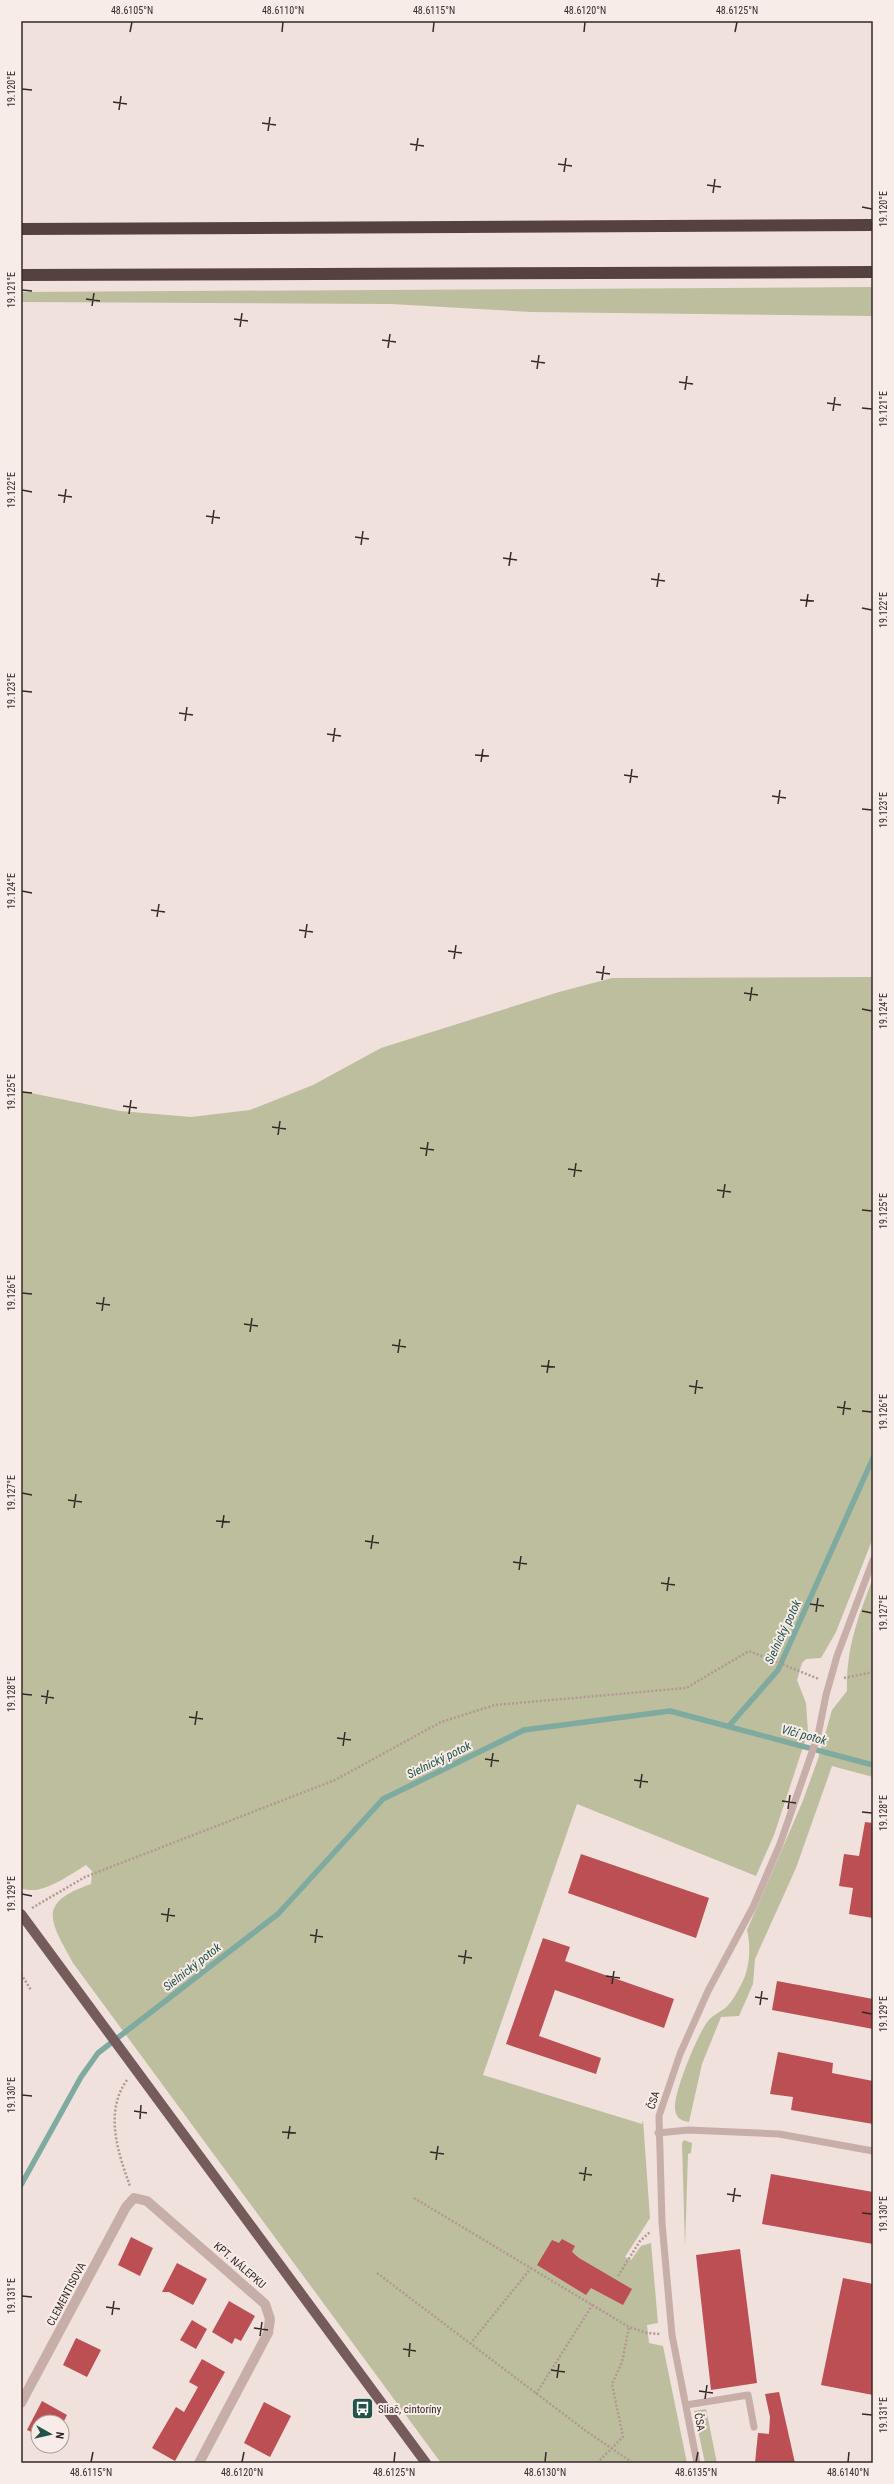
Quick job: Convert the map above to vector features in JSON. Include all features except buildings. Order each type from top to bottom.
[{"type":"highway","points":[[21,229],[873,225]]},
{"type":"highway","points":[[21,275],[873,272]]},
{"type":"main road","points":[[22,1915],[426,2463]]},
{"type":"street","name":"CLEMENTISOVA","points":[[21,2403],[126,2207],[134,2198]]},
{"type":"street","name":"KPT. NÁLEPKU","points":[[134,2198],[147,2201],[265,2304],[270,2319],[268,2333],[199,2463]]},
{"type":"lane","name":"ČSA","points":[[697,2463],[672,2335],[662,2223],[658,2133],[659,2116],[680,2054],[708,1991],[753,1907],[780,1844],[818,1735],[830,1680],[873,1560]]},
{"type":"lane","points":[[658,2133],[688,2130],[779,2134],[873,2151]]},
{"type":"lane","points":[[686,2405],[748,2395],[754,2427]]},
{"type":"path","points":[[22,1915],[84,1877],[335,1780],[441,1722],[495,1706],[686,1688],[748,1651],[793,1669],[830,1680],[873,1672]]},
{"type":"path","points":[[21,1974],[31,1990]]},
{"type":"path","points":[[134,2198],[119,2158],[114,2110],[122,2088],[136,2069]]},
{"type":"path","points":[[414,2198],[594,2304],[629,2327],[648,2333],[672,2335]]},
{"type":"path","points":[[618,2276],[640,2241],[662,2223]]},
{"type":"path","points":[[470,2344],[531,2267]]},
{"type":"path","points":[[377,2273],[536,2394],[633,2463]]},
{"type":"path","points":[[536,2394],[594,2304]]},
{"type":"path","points":[[597,2463],[623,2437],[612,2384],[622,2362],[629,2327]]},
{"type":"green space","points":[[873,287],[873,316],[531,312],[391,304],[21,302],[21,292]]},
{"type":"green space","points":[[873,977],[873,1538],[836,1632],[821,1658],[806,1659],[802,1663],[797,1680],[806,1703],[808,1732],[774,1835],[756,1876],[577,1804],[483,2075],[642,2124],[643,2120],[650,2218],[625,2257],[631,2260],[641,2246],[651,2243],[658,2323],[647,2325],[649,2343],[663,2346],[687,2463],[441,2463],[73,1963],[58,1936],[54,1925],[53,1915],[55,1906],[62,1898],[73,1891],[91,1884],[92,1871],[86,1865],[55,1884],[37,1890],[21,1888],[21,1091],[120,1111],[191,1117],[250,1110],[313,1085],[381,1048],[559,992],[612,978]]},
{"type":"green space","points":[[873,1578],[873,1777],[832,1766],[796,1868],[755,1959],[753,1984],[739,2016],[721,2017],[702,2064],[689,2122],[684,2121],[678,2117],[675,2109],[675,2101],[682,2078],[698,2038],[708,2021],[731,2002],[745,1977],[749,1956],[747,1930],[802,1803],[818,1759],[832,1710],[847,1691],[847,1675],[854,1633],[862,1606]]},
{"type":"green space","points":[[684,2140],[692,2143],[691,2153],[688,2154],[685,2247],[682,2143]]},
{"type":"green space","points":[[706,2409],[717,2463],[705,2463],[694,2411]]},
{"type":"waterway","name":"Sielnický potok","points":[[729,1726],[778,1670],[873,1458]]},
{"type":"waterway","name":"Sielnický potok","points":[[21,2185],[81,2077],[98,2053],[278,1914],[383,1799],[524,1730],[670,1711],[873,1765]]},
{"type":"place","name":"Sliač, cintoríny","points":[[362,2409]]},
{"type":"water label","name":"Vlčí potok","points":[[804,1735]]}]
